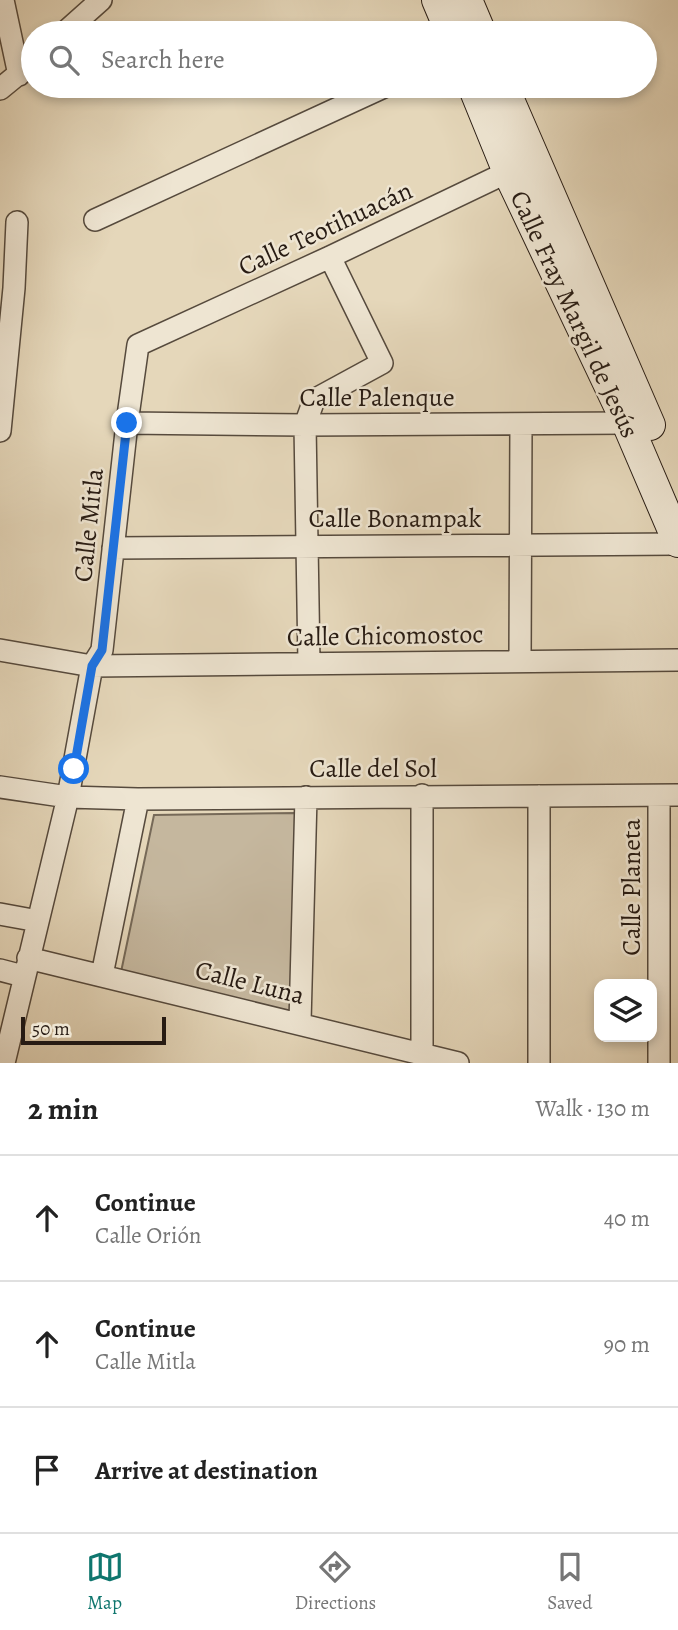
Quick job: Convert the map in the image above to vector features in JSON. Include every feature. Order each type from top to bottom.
[{"type":"street","points":[[3,0],[21,53]]},
{"type":"street","points":[[77,21],[101,0]]},
{"type":"street","points":[[437,0],[446,21]]},
{"type":"street","points":[[467,0],[476,21]]},
{"type":"street","points":[[0,89],[21,72]]},
{"type":"street","points":[[95,220],[360,98]]},
{"type":"street","name":"Calle Fray Margil de Jesús","points":[[480,98],[521,165],[678,490]]},
{"type":"street","name":"Calle Fray Margil de Jesús","points":[[506,98],[521,165],[678,543]]},
{"type":"street","name":"Calle Teotihuacán","points":[[138,345],[521,165]]},
{"type":"street","points":[[0,431],[7,287],[17,222]]},
{"type":"street","points":[[309,663],[305,425],[314,400],[382,363],[330,257]]},
{"type":"street","name":"Calle Mitla","points":[[4,1063],[68,797],[92,666],[102,650],[138,345]]},
{"type":"street","name":"Calle Palenque","points":[[127,423],[627,423]]},
{"type":"street","points":[[520,662],[521,424]]},
{"type":"street","name":"Calle Bonampak","points":[[113,548],[678,543]]},
{"type":"street","name":"Calle Chicomostoc","points":[[0,650],[92,666],[678,660]]},
{"type":"street","name":"Calle del Sol","points":[[0,787],[68,797],[138,799],[668,795]]},
{"type":"street","points":[[422,795],[422,1053]]},
{"type":"street","name":"Calle Planeta","points":[[659,1063],[668,795]]},
{"type":"street","points":[[539,796],[539,1063]]},
{"type":"street","points":[[300,1023],[306,797]]},
{"type":"street","points":[[102,975],[138,799]]},
{"type":"street","points":[[0,914],[38,921]]},
{"type":"street","name":"Calle Luna","points":[[0,971],[26,967],[102,975],[458,1063]]},
{"type":"shaded area","points":[[295,813],[293,1015],[121,972],[154,815]]},
{"type":"route","points":[[74,769],[92,666],[102,650],[127,423]]}]
